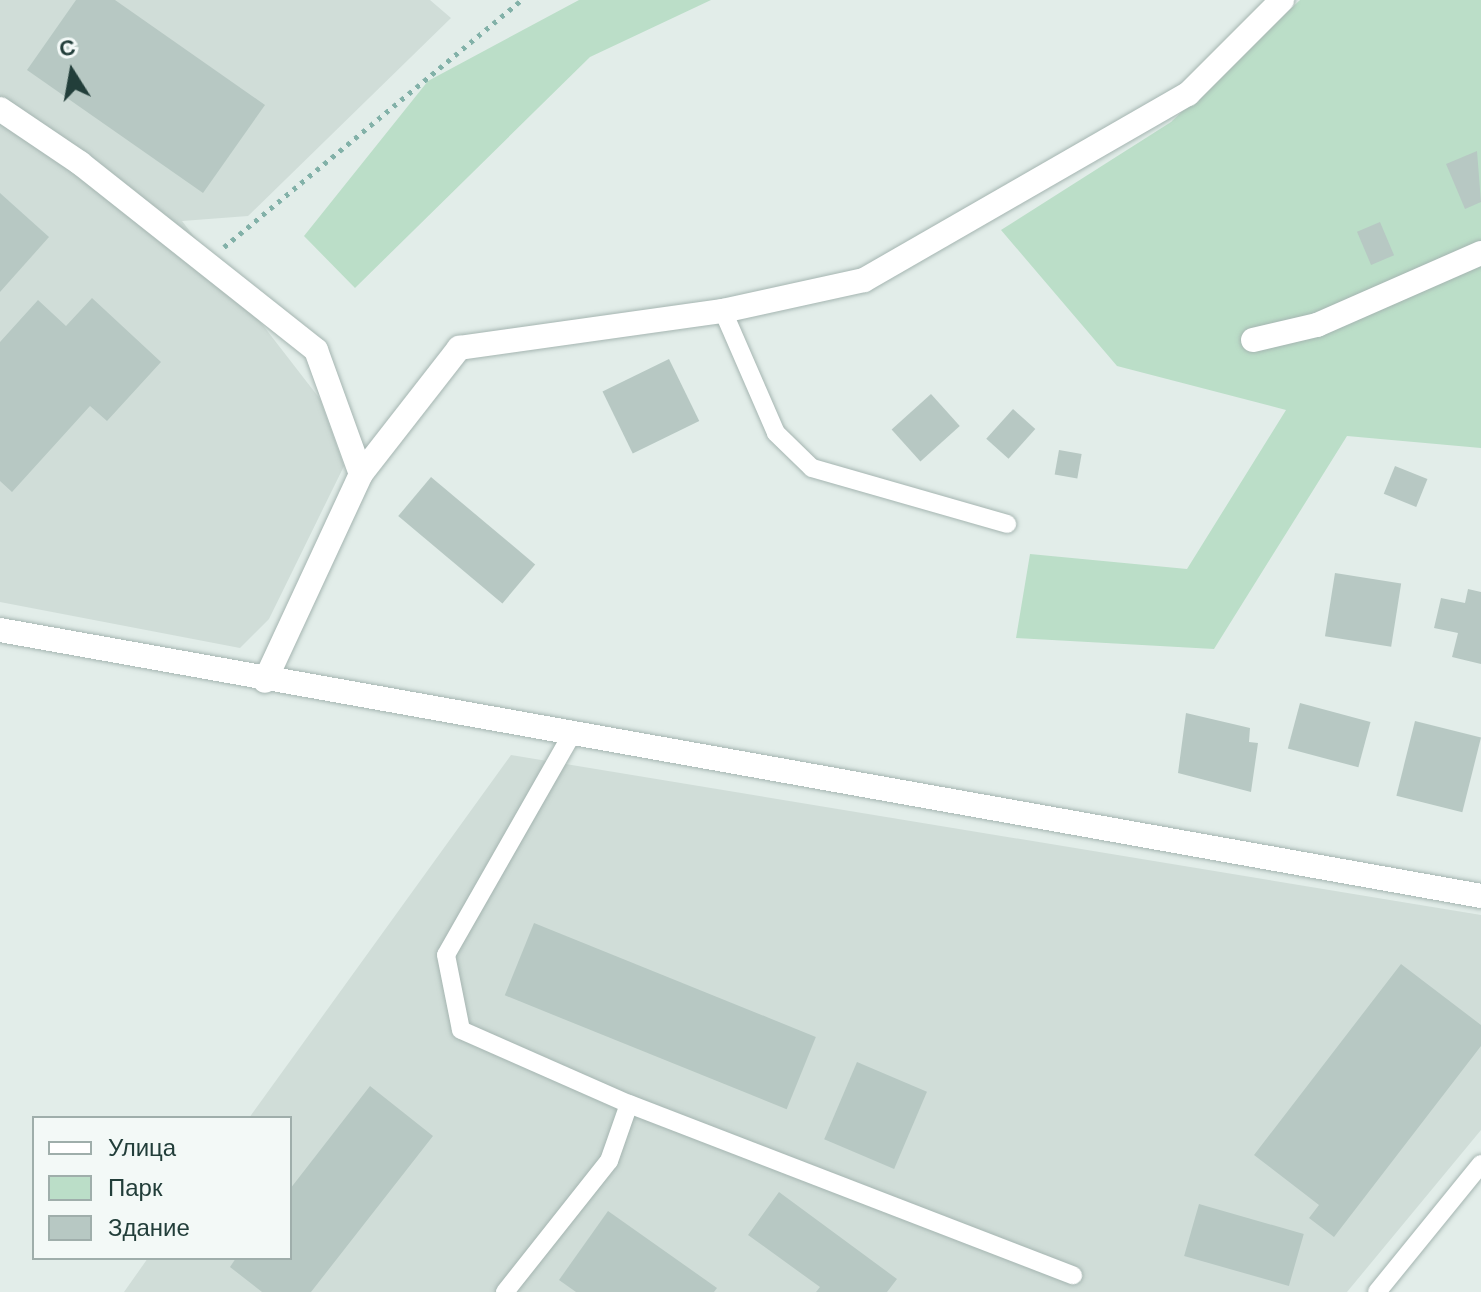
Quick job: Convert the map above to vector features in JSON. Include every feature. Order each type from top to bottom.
[{"type":"street","points":[[265,681],[361,474],[459,348],[723,311],[864,280],[1075,163],[1188,94],[1282,0]]},
{"type":"street","points":[[0,109],[316,350],[361,474]]},
{"type":"street","points":[[1253,340],[1317,325],[1481,253]]},
{"type":"street","points":[[4,633],[1481,896]]},
{"type":"lane","points":[[723,311],[776,433],[812,468],[1007,524]]},
{"type":"lane","points":[[572,734],[446,955],[461,1030],[629,1104],[1073,1275]]},
{"type":"lane","points":[[505,1292],[609,1161],[629,1104]]},
{"type":"lane","points":[[1377,1292],[1481,1164]]},
{"type":"path","points":[[205,263],[521,0]]},
{"type":"shaded area","points":[[0,0],[430,0],[451,18],[248,216],[182,221],[320,399],[344,466],[269,619],[240,648],[0,602]]},
{"type":"shaded area","points":[[511,755],[1481,915],[1481,1130],[1347,1292],[124,1292],[147,1260],[292,1260],[292,1116],[250,1116]]},
{"type":"green space","points":[[579,0],[711,0],[590,57],[355,288],[304,236],[428,81]]},
{"type":"green space","points":[[1300,0],[1481,0],[1481,448],[1347,436],[1214,649],[1016,638],[1030,554],[1187,569],[1286,410],[1117,366],[1001,230],[1171,122]]},
{"type":"building","points":[[76,0],[115,0],[265,105],[203,193],[27,70]]},
{"type":"building","points":[[1477,151],[1481,202],[1465,209],[1446,164]]},
{"type":"building","points":[[0,193],[49,237],[0,292]]},
{"type":"building","points":[[1380,222],[1394,255],[1371,265],[1357,232]]},
{"type":"building","points":[[92,298],[161,362],[107,421],[90,406],[12,492],[0,481],[0,342],[38,300],[66,326]]},
{"type":"building","points":[[669,359],[699,421],[633,453],[602,391]]},
{"type":"building","points":[[931,394],[960,426],[920,461],[892,429]]},
{"type":"building","points":[[1013,409],[1035,429],[1009,459],[986,439]]},
{"type":"building","points":[[1059,450],[1082,454],[1077,479],[1055,475]]},
{"type":"building","points":[[1395,466],[1427,479],[1416,507],[1384,494]]},
{"type":"building","points":[[431,477],[535,564],[502,603],[398,516]]},
{"type":"building","points":[[1335,573],[1401,583],[1391,647],[1325,636]]},
{"type":"building","points":[[1468,589],[1481,592],[1481,664],[1452,657],[1458,633],[1434,628],[1441,598],[1465,603]]},
{"type":"building","points":[[1300,703],[1371,722],[1358,767],[1288,748]]},
{"type":"building","points":[[1186,713],[1250,728],[1249,742],[1258,743],[1251,792],[1178,773]]},
{"type":"building","points":[[1415,721],[1481,737],[1462,812],[1396,796]]},
{"type":"building","points":[[534,923],[816,1037],[787,1109],[505,995]]},
{"type":"building","points":[[1401,964],[1481,1025],[1481,1046],[1334,1237],[1309,1218],[1319,1205],[1254,1155]]},
{"type":"building","points":[[857,1062],[927,1092],[894,1169],[824,1139]]},
{"type":"building","points":[[370,1086],[433,1136],[311,1292],[262,1292],[230,1267],[235,1260],[292,1260],[292,1186]]},
{"type":"building","points":[[779,1192],[897,1279],[887,1292],[816,1292],[820,1287],[748,1235]]},
{"type":"building","points":[[1199,1204],[1304,1234],[1289,1286],[1184,1256]]},
{"type":"building","points":[[608,1211],[717,1288],[714,1292],[576,1292],[559,1280]]}]
